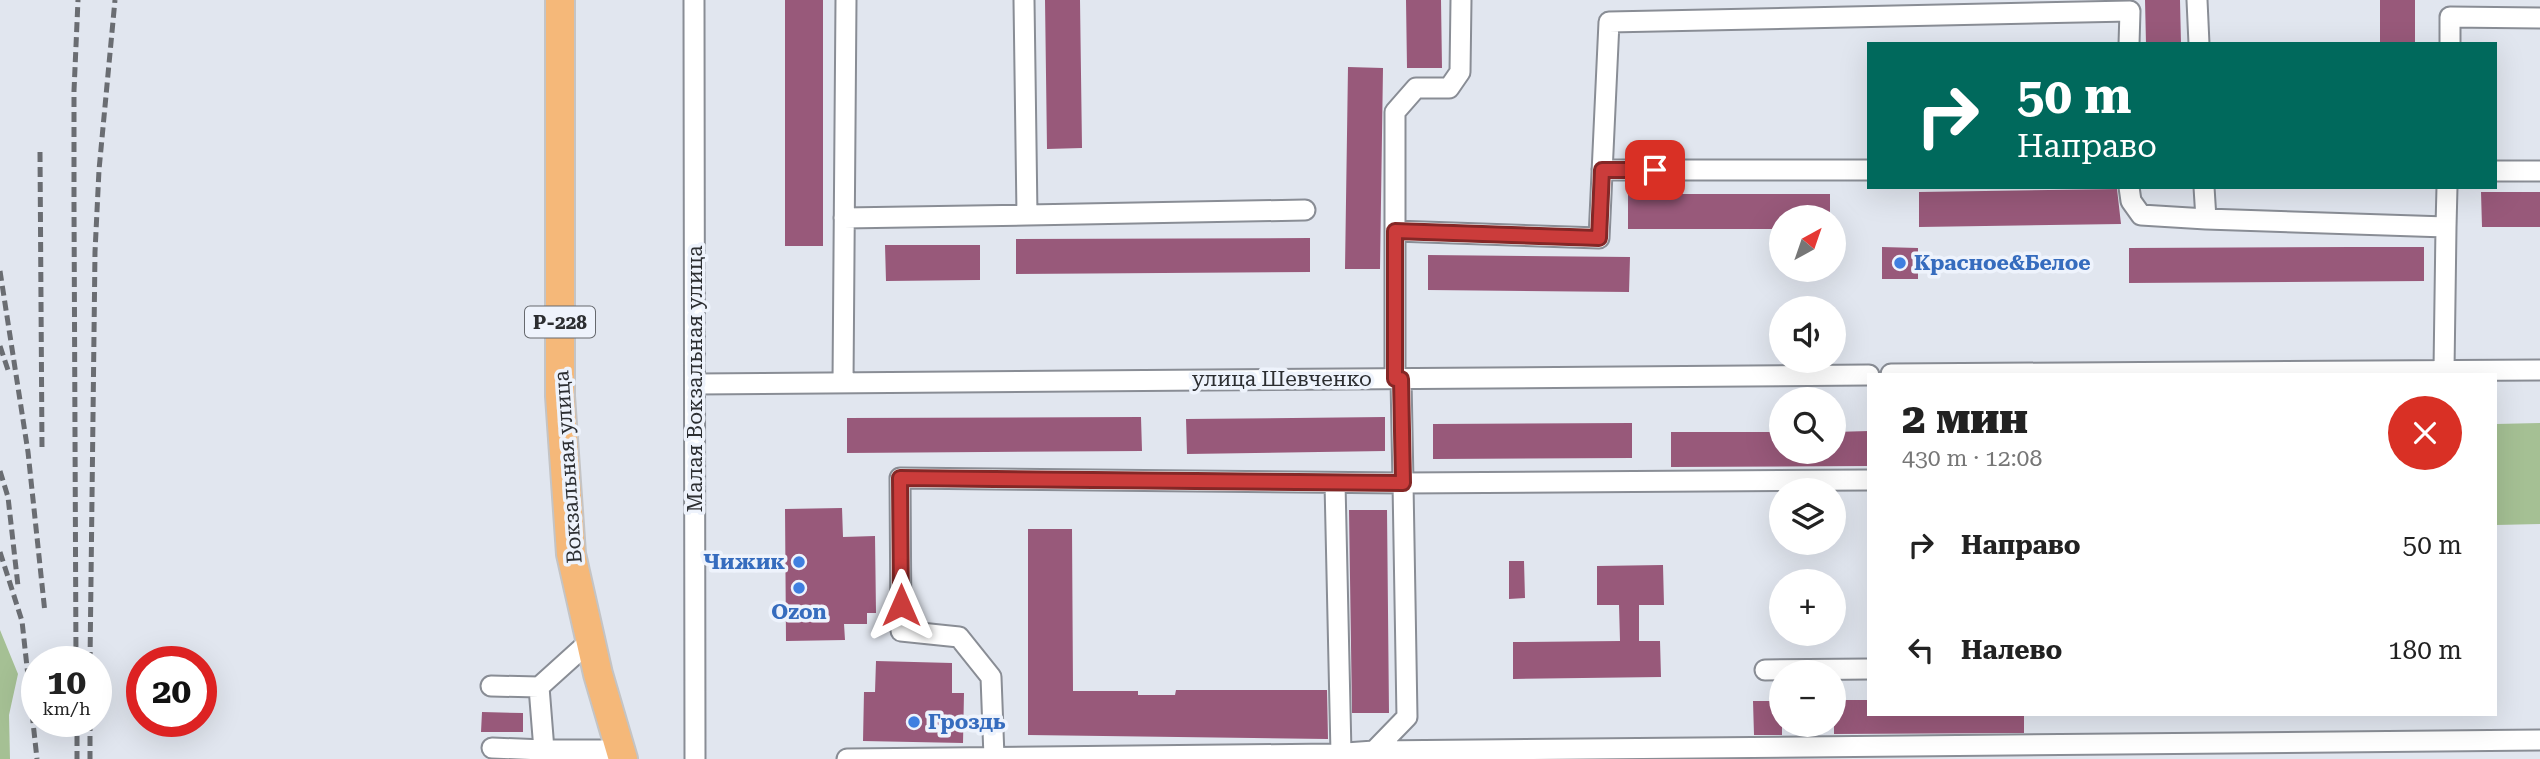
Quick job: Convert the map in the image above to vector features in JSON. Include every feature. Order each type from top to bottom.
[{"type":"highway","name":"Вокзальная улица","points":[[560,0],[560,396],[571,554],[598,674],[626,756]]},
{"type":"street","name":"Малая Вокзальная улица","points":[[694,0],[695,759]]},
{"type":"street","points":[[842,383],[846,0]]},
{"type":"street","points":[[1024,0],[1027,215]]},
{"type":"street","points":[[1374,751],[1408,717],[1398,379],[1395,112],[1416,89],[1449,88],[1460,72],[1461,0]]},
{"type":"street","points":[[2197,0],[2199,42]]},
{"type":"street","points":[[1395,231],[1599,238],[1609,22],[2130,11],[2129,42]]},
{"type":"street","points":[[2450,42],[2450,17],[2540,18]]},
{"type":"street","points":[[1602,170],[1867,170]]},
{"type":"street","points":[[2497,171],[2540,171]]},
{"type":"street","points":[[2129,189],[2131,201],[2141,215],[2446,227]]},
{"type":"street","points":[[2204,189],[2206,219]]},
{"type":"street","points":[[2444,370],[2447,189]]},
{"type":"street","points":[[844,218],[1306,211]]},
{"type":"street","points":[[2218,373],[2540,370]]},
{"type":"street","name":"улица Шевченко","points":[[696,384],[1867,375]]},
{"type":"street","points":[[994,757],[991,677],[959,637],[901,631],[900,478],[1403,483],[1867,480]]},
{"type":"street","points":[[1335,482],[1341,753]]},
{"type":"street","points":[[491,686],[539,687],[590,640]]},
{"type":"street","points":[[1765,670],[1867,669]]},
{"type":"street","points":[[539,687],[544,750]]},
{"type":"street","points":[[848,759],[1248,757],[1321,756],[1374,751],[2540,740]]},
{"type":"street","points":[[492,748],[626,756]]},
{"type":"green space","points":[[2540,423],[2540,524],[2497,525],[2497,424]]},
{"type":"green space","points":[[0,630],[18,674],[9,715],[10,759],[0,759]]},
{"type":"building","points":[[785,0],[823,0],[823,246],[785,246]]},
{"type":"building","points":[[1045,0],[1080,0],[1082,148],[1047,149]]},
{"type":"building","points":[[1406,0],[1441,0],[1442,68],[1407,68]]},
{"type":"building","points":[[2145,0],[2180,0],[2181,42],[2146,42]]},
{"type":"building","points":[[2380,0],[2415,0],[2415,42],[2380,42]]},
{"type":"building","points":[[1348,67],[1383,68],[1380,269],[1345,269]]},
{"type":"building","points":[[2117,189],[2121,224],[1919,227],[1919,192]]},
{"type":"building","points":[[2481,192],[2540,192],[2540,227],[2482,227]]},
{"type":"building","points":[[1628,194],[1830,194],[1830,205],[1769,205],[1769,229],[1628,229]]},
{"type":"building","points":[[1310,238],[1310,272],[1016,274],[1016,239]]},
{"type":"building","points":[[885,245],[980,245],[980,280],[886,281]]},
{"type":"building","name":"Красное&Белое","points":[[1882,247],[1918,248],[1918,279],[1882,279]]},
{"type":"building","points":[[2424,247],[2424,281],[2129,283],[2129,248]]},
{"type":"building","points":[[1428,255],[1630,257],[1629,292],[1428,290]]},
{"type":"building","points":[[1141,417],[1142,451],[847,453],[847,418]]},
{"type":"building","points":[[1385,417],[1385,451],[1187,454],[1186,419]]},
{"type":"building","points":[[1632,423],[1632,458],[1433,459],[1433,424]]},
{"type":"building","points":[[1867,431],[1867,466],[1671,467],[1671,432],[1769,432],[1769,464],[1846,464],[1846,432]]},
{"type":"building","points":[[842,508],[843,537],[875,536],[876,613],[867,613],[867,624],[844,624],[845,640],[786,641],[785,509]]},
{"type":"building","points":[[1349,510],[1387,510],[1389,713],[1352,713]]},
{"type":"building","points":[[1028,529],[1072,529],[1073,691],[1138,691],[1138,695],[1175,695],[1176,690],[1327,690],[1328,739],[1028,735]]},
{"type":"building","points":[[1509,561],[1524,561],[1525,598],[1509,599]]},
{"type":"building","points":[[1663,565],[1664,605],[1639,605],[1639,641],[1660,641],[1661,677],[1513,679],[1513,642],[1620,641],[1619,605],[1597,605],[1597,566]]},
{"type":"building","points":[[876,661],[952,663],[952,693],[964,693],[963,743],[863,741],[864,692],[875,692]]},
{"type":"building","points":[[1846,700],[1867,700],[1867,716],[2024,716],[2024,733],[1846,734]]},
{"type":"building","points":[[1753,701],[1769,701],[1769,735],[1754,735]]},
{"type":"building","points":[[482,712],[523,713],[523,732],[481,732]]},
{"type":"railway","points":[[76,646],[74,91],[78,0]]},
{"type":"railway","points":[[90,646],[95,252],[99,170],[115,0]]},
{"type":"railway","points":[[40,152],[42,449]]},
{"type":"railway","points":[[0,271],[28,452],[45,613]]},
{"type":"railway","points":[[0,346],[8,370]]},
{"type":"railway","points":[[0,471],[8,497],[18,586]]},
{"type":"railway","points":[[0,552],[22,621],[37,759]]},
{"type":"railway","points":[[77,737],[77,759]]},
{"type":"railway","points":[[90,737],[90,759]]},
{"type":"place","name":"Красное&Белое","points":[[1900,263]]},
{"type":"place","name":"Чижик","points":[[799,562]]},
{"type":"place","name":"Ozon","points":[[799,588]]},
{"type":"place","name":"Гроздь","points":[[914,722]]},
{"type":"route","points":[[901,605],[900,478],[1403,483],[1401,379],[1395,379],[1395,231],[1599,238],[1602,170],[1655,170]]}]
